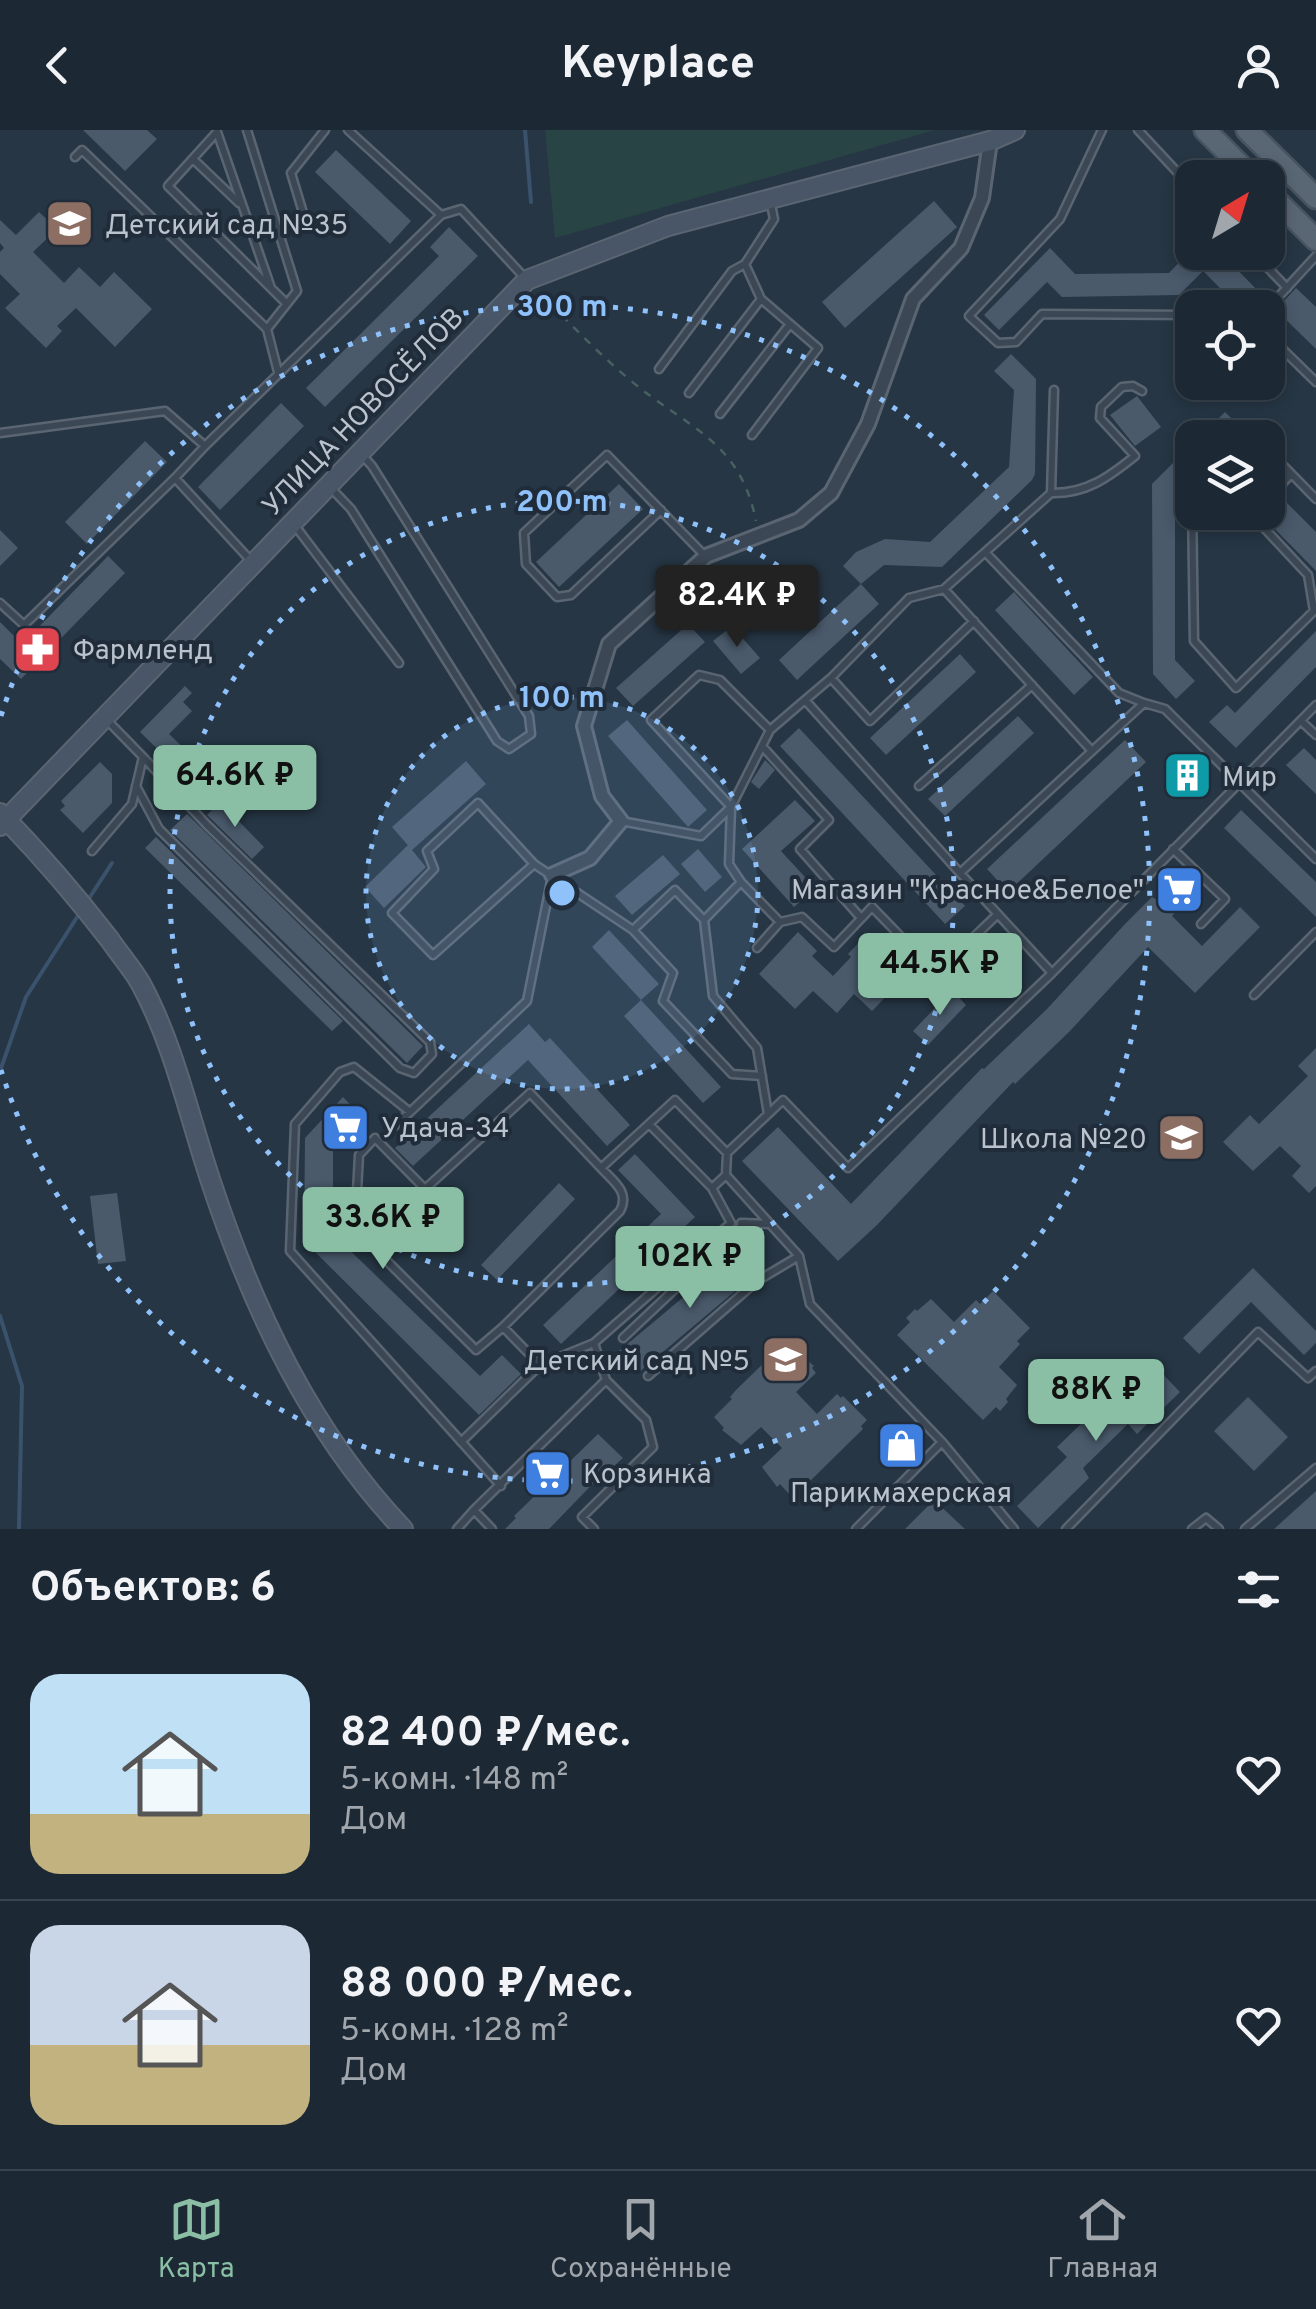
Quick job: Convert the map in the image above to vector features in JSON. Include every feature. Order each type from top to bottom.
[{"type":"main road","points":[[1206,130],[1235,160]]},
{"type":"main road","points":[[1247,130],[1316,198]]},
{"type":"main road","points":[[1285,209],[1316,240]]},
{"type":"street","name":"УЛИЦА НОВОСЁЛОВ","points":[[2,820],[527,280],[668,226],[990,141],[1015,130]]},
{"type":"street","points":[[552,874],[590,858],[621,821],[602,796],[584,726],[609,644],[706,556],[799,520],[832,493],[868,424],[913,299],[960,248],[982,198],[990,141]]},
{"type":"street","points":[[2,820],[84,906],[139,980],[170,1045],[212,1184],[256,1303],[298,1387],[349,1466],[403,1529]]},
{"type":"lane","points":[[247,130],[297,291],[267,329]]},
{"type":"lane","points":[[304,216],[291,173],[325,130]]},
{"type":"lane","points":[[348,130],[441,214]]},
{"type":"lane","points":[[1102,130],[1060,218],[969,316],[998,343],[1016,342],[1042,314],[1175,315]]},
{"type":"lane","points":[[1138,130],[1175,170]]},
{"type":"lane","points":[[272,288],[218,132],[168,186],[287,304]]},
{"type":"lane","points":[[75,157],[82,150],[267,329],[279,374]]},
{"type":"lane","points":[[192,160],[243,206]]},
{"type":"lane","points":[[659,369],[732,272],[745,264],[774,220],[770,199]]},
{"type":"lane","points":[[0,603],[24,625],[441,214],[460,208],[527,280]]},
{"type":"lane","points":[[1270,270],[1287,288],[1316,256]]},
{"type":"lane","points":[[745,264],[762,298],[818,348],[752,435]]},
{"type":"lane","points":[[689,393],[762,298]]},
{"type":"lane","points":[[720,414],[790,324]]},
{"type":"lane","points":[[1285,352],[1316,382]]},
{"type":"lane","points":[[621,821],[701,836],[731,807],[770,730],[830,678],[909,598],[944,589],[1052,493],[1084,490],[1112,475],[1135,456],[1100,418],[1100,408],[1122,387],[1133,386],[1142,391]]},
{"type":"lane","points":[[1052,493],[1054,390]]},
{"type":"lane","points":[[0,433],[165,411],[205,446]]},
{"type":"lane","points":[[328,486],[351,509],[497,741],[509,749],[531,734],[530,716],[360,452]]},
{"type":"lane","points":[[661,510],[570,595],[557,597],[526,564],[524,534],[606,455],[661,510],[706,556]]},
{"type":"lane","points":[[1285,468],[1316,499]]},
{"type":"lane","points":[[1285,481],[1291,474]]},
{"type":"lane","points":[[175,478],[253,563]]},
{"type":"lane","points":[[292,522],[399,663]]},
{"type":"lane","points":[[1192,530],[1194,641],[1236,688],[1314,612],[1308,575],[1266,530]]},
{"type":"lane","points":[[987,554],[1119,693],[1165,710],[1316,859]]},
{"type":"lane","points":[[944,589],[1091,750]]},
{"type":"lane","points":[[830,678],[870,721],[974,621]]},
{"type":"lane","points":[[770,730],[720,680],[699,675],[651,720],[731,807],[728,864],[780,922]]},
{"type":"lane","points":[[918,786],[1032,685]]},
{"type":"lane","points":[[805,700],[1052,973]]},
{"type":"lane","points":[[960,873],[1144,703]]},
{"type":"lane","points":[[712,1188],[726,1174],[728,1153],[783,1100],[848,1168],[1052,973],[1316,705]]},
{"type":"lane","points":[[104,717],[430,1042],[432,1054],[414,1073],[400,1068],[159,829],[136,786]]},
{"type":"lane","points":[[1301,721],[1316,735]]},
{"type":"lane","points":[[762,746],[829,820],[800,849],[861,918]]},
{"type":"lane","points":[[92,851],[132,804],[142,757]]},
{"type":"lane","points":[[534,864],[433,955],[392,913],[434,869],[427,851],[478,803],[534,864],[633,930],[673,973],[664,1001],[732,1074],[762,1076]]},
{"type":"lane","points":[[1173,849],[1225,899],[1201,924]]},
{"type":"lane","points":[[394,1126],[527,1000],[552,874]]},
{"type":"lane","points":[[704,920],[741,882]]},
{"type":"lane","points":[[633,930],[675,890],[704,920],[713,996],[756,1048],[768,1114]]},
{"type":"lane","points":[[756,948],[780,922],[802,916],[834,947],[872,907],[936,973],[998,914]]},
{"type":"lane","points":[[1254,996],[1316,932]]},
{"type":"lane","points":[[410,1112],[354,1067],[340,1072],[295,1124],[290,1252],[501,1486]]},
{"type":"lane","points":[[530,1092],[601,1168],[624,1193],[620,1211],[476,1350],[355,1229],[358,1155],[375,1138],[425,1189],[530,1092]]},
{"type":"lane","points":[[601,1168],[675,1100],[728,1153]]},
{"type":"lane","points":[[649,1124],[712,1188],[731,1222]]},
{"type":"lane","points":[[726,1174],[798,1256],[810,1304],[942,1442],[1014,1529]]},
{"type":"lane","points":[[461,1442],[540,1365],[594,1343],[731,1222],[770,1224]]},
{"type":"lane","points":[[623,1338],[745,1223]]},
{"type":"lane","points":[[648,1376],[757,1281],[798,1256]]},
{"type":"lane","points":[[503,1327],[540,1365]]},
{"type":"lane","points":[[1066,1529],[1258,1332],[1308,1378],[1316,1371]]},
{"type":"lane","points":[[594,1343],[606,1380],[646,1420],[654,1447],[582,1517],[594,1529]]},
{"type":"lane","points":[[457,1529],[606,1380]]},
{"type":"lane","points":[[856,1529],[942,1442]]},
{"type":"lane","points":[[1245,1529],[1316,1468]]},
{"type":"lane","points":[[474,1510],[492,1529]]},
{"type":"lane","points":[[1192,1529],[1206,1518],[1219,1529]]},
{"type":"path","points":[[527,280],[632,382],[720,448],[741,471],[752,498],[758,536]]},
{"type":"green space","points":[[545,130],[935,130],[555,238]]},
{"type":"building","points":[[83,130],[147,130],[157,139],[125,171]]},
{"type":"building","points":[[336,150],[411,221],[390,244],[315,172]]},
{"type":"building","points":[[934,201],[957,227],[845,328],[822,302]]},
{"type":"building","points":[[39,212],[57,229],[33,252],[64,283],[79,267],[100,287],[114,272],[152,309],[115,347],[76,308],[57,326],[62,331],[46,348],[5,308],[20,294],[0,274],[0,252],[4,248],[0,243],[0,220],[16,235]]},
{"type":"building","points":[[449,227],[478,256],[325,407],[306,388],[439,256],[430,247]]},
{"type":"building","points":[[1050,248],[1075,274],[1169,273],[1175,267],[1175,270],[1238,270],[1257,290],[1222,290],[1203,271],[1184,290],[1175,290],[1175,295],[1062,297],[1047,282],[999,330],[984,315]]},
{"type":"building","points":[[1296,288],[1316,307],[1316,349],[1285,319],[1285,300]]},
{"type":"building","points":[[1011,354],[1036,379],[1032,480],[942,567],[884,565],[861,584],[843,566],[856,552],[885,539],[930,542],[1009,467],[1014,390],[994,371]]},
{"type":"building","points":[[1137,396],[1161,427],[1135,446],[1110,415]]},
{"type":"building","points":[[281,403],[304,426],[220,510],[198,487]]},
{"type":"building","points":[[1225,412],[1233,420],[1217,420]]},
{"type":"building","points":[[145,441],[167,462],[87,544],[65,522]]},
{"type":"building","points":[[1175,461],[1175,660],[1195,681],[1176,699],[1153,674],[1152,484]]},
{"type":"building","points":[[619,484],[643,509],[559,587],[536,562]]},
{"type":"building","points":[[1285,501],[1316,532],[1316,571],[1276,530],[1285,530]]},
{"type":"building","points":[[0,530],[18,548],[0,566]]},
{"type":"building","points":[[108,556],[125,573],[21,679],[0,659],[0,622],[22,644]]},
{"type":"building","points":[[861,584],[879,604],[797,680],[779,660]]},
{"type":"building","points":[[1014,592],[1093,677],[1074,695],[995,610]]},
{"type":"building","points":[[688,624],[705,642],[633,706],[616,688]]},
{"type":"building","points":[[732,626],[760,658],[741,674],[713,641]]},
{"type":"building","points":[[1316,631],[1316,667],[1236,748],[1209,722],[1227,705],[1235,713]]},
{"type":"building","points":[[960,654],[976,672],[886,755],[870,738]]},
{"type":"building","points":[[185,686],[192,693],[183,702],[192,711],[169,734],[197,761],[184,775],[140,732]]},
{"type":"building","points":[[1018,716],[1034,733],[945,816],[928,799]]},
{"type":"building","points":[[627,720],[707,810],[688,827],[608,736]]},
{"type":"building","points":[[799,728],[965,906],[945,924],[780,746]]},
{"type":"building","points":[[1125,740],[1146,762],[1008,892],[987,869]]},
{"type":"building","points":[[1304,748],[1316,760],[1316,794],[1286,765]]},
{"type":"building","name":"Мир","points":[[1185,757],[1206,778],[1188,795],[1168,774]]},
{"type":"building","points":[[765,760],[775,770],[759,789],[751,782]]},
{"type":"building","points":[[466,761],[486,784],[412,850],[426,867],[384,908],[365,887],[408,845],[392,827]]},
{"type":"building","points":[[100,762],[112,774],[112,803],[83,833],[60,810],[65,806],[61,801]]},
{"type":"building","points":[[795,800],[815,821],[781,851],[815,888],[794,907],[742,849]]},
{"type":"building","points":[[220,802],[264,847],[252,859],[207,815]]},
{"type":"building","points":[[1241,810],[1316,882],[1316,917],[1224,828]]},
{"type":"building","points":[[187,814],[423,1046],[407,1063],[170,830]]},
{"type":"building","points":[[156,837],[343,1021],[332,1031],[145,848]]},
{"type":"building","points":[[698,849],[722,877],[705,892],[681,864]]},
{"type":"building","points":[[663,855],[680,874],[632,915],[615,896]]},
{"type":"building","points":[[1176,875],[1194,891],[1172,916],[1202,946],[1240,907],[1260,927],[1195,993],[1148,947],[1069,1032],[1013,1082],[838,1261],[742,1161],[778,1127],[851,1204]]},
{"type":"building","points":[[609,930],[659,984],[641,1000],[592,947]]},
{"type":"building","points":[[798,932],[817,951],[812,956],[833,976],[868,933],[907,975],[872,1011],[854,994],[837,1013],[813,991],[795,1009],[759,974]]},
{"type":"building","points":[[952,990],[966,1005],[928,1045],[913,1031]]},
{"type":"building","points":[[641,1000],[721,1087],[703,1103],[624,1016]]},
{"type":"building","points":[[529,1024],[545,1042],[550,1038],[630,1125],[607,1146],[528,1060],[413,1166],[395,1148]]},
{"type":"building","points":[[1316,1048],[1316,1186],[1309,1193],[1292,1176],[1301,1166],[1280,1146],[1253,1171],[1223,1142],[1250,1115],[1259,1124],[1308,1076],[1298,1066]]},
{"type":"building","points":[[343,1097],[362,1117],[333,1146],[333,1234],[480,1376],[502,1355],[521,1374],[479,1415],[304,1241],[305,1138]]},
{"type":"building","points":[[635,1154],[695,1217],[561,1344],[543,1325],[661,1214],[618,1170]]},
{"type":"building","points":[[559,1183],[575,1199],[497,1280],[481,1265]]},
{"type":"building","points":[[117,1193],[126,1261],[98,1264],[90,1196]]},
{"type":"building","points":[[742,1248],[760,1270],[638,1373],[619,1351]]},
{"type":"building","points":[[1253,1268],[1316,1331],[1316,1343],[1304,1355],[1251,1302],[1199,1354],[1183,1338]]},
{"type":"building","points":[[993,1291],[1030,1328],[999,1367],[1017,1385],[1000,1411],[996,1407],[983,1420],[897,1335],[910,1322],[906,1318],[931,1299],[954,1322],[976,1300],[980,1304]]},
{"type":"building","points":[[788,1344],[814,1366],[816,1373],[796,1392],[817,1414],[837,1394],[867,1420],[861,1426],[863,1429],[805,1486],[802,1483],[790,1495],[780,1484],[777,1487],[762,1467],[782,1448],[761,1427],[741,1445],[722,1430],[714,1417],[736,1390],[780,1347],[783,1350]]},
{"type":"building","points":[[1157,1368],[1180,1392],[1137,1434],[1128,1424],[1083,1468],[1089,1478],[1038,1528],[1017,1506],[1067,1457],[1057,1447],[1107,1399],[1116,1408]]},
{"type":"building","points":[[1248,1397],[1288,1437],[1254,1471],[1214,1431]]},
{"type":"building","name":"Парикмахерская","points":[[900,1428],[918,1447],[901,1462],[884,1443]]},
{"type":"building","points":[[598,1434],[623,1458],[611,1465],[549,1529],[505,1529],[514,1516]]},
{"type":"building","points":[[1316,1491],[1316,1529],[1274,1529]]},
{"type":"building","points":[[934,1500],[965,1529],[905,1529]]},
{"type":"waterway","points":[[525,130],[531,202]]},
{"type":"waterway","points":[[86,903],[112,863]]},
{"type":"waterway","points":[[0,1071],[26,997],[81,911]]},
{"type":"waterway","points":[[0,1316],[22,1386],[19,1529]]},
{"type":"place","name":"Детский сад №35","points":[[70,224]]},
{"type":"place","name":"Фармленд","points":[[38,649]]},
{"type":"place","name":"Мир","points":[[1187,776]]},
{"type":"place","name":"Магазин \"Красное&Белое\"","points":[[1179,889]]},
{"type":"place","name":"Удача-34","points":[[346,1127]]},
{"type":"place","name":"Школа №20","points":[[1182,1138]]},
{"type":"place","name":"Детский сад №5","points":[[785,1360]]},
{"type":"place","name":"Парикмахерская","points":[[901,1445]]},
{"type":"place","name":"Корзинка","points":[[548,1473]]}]
